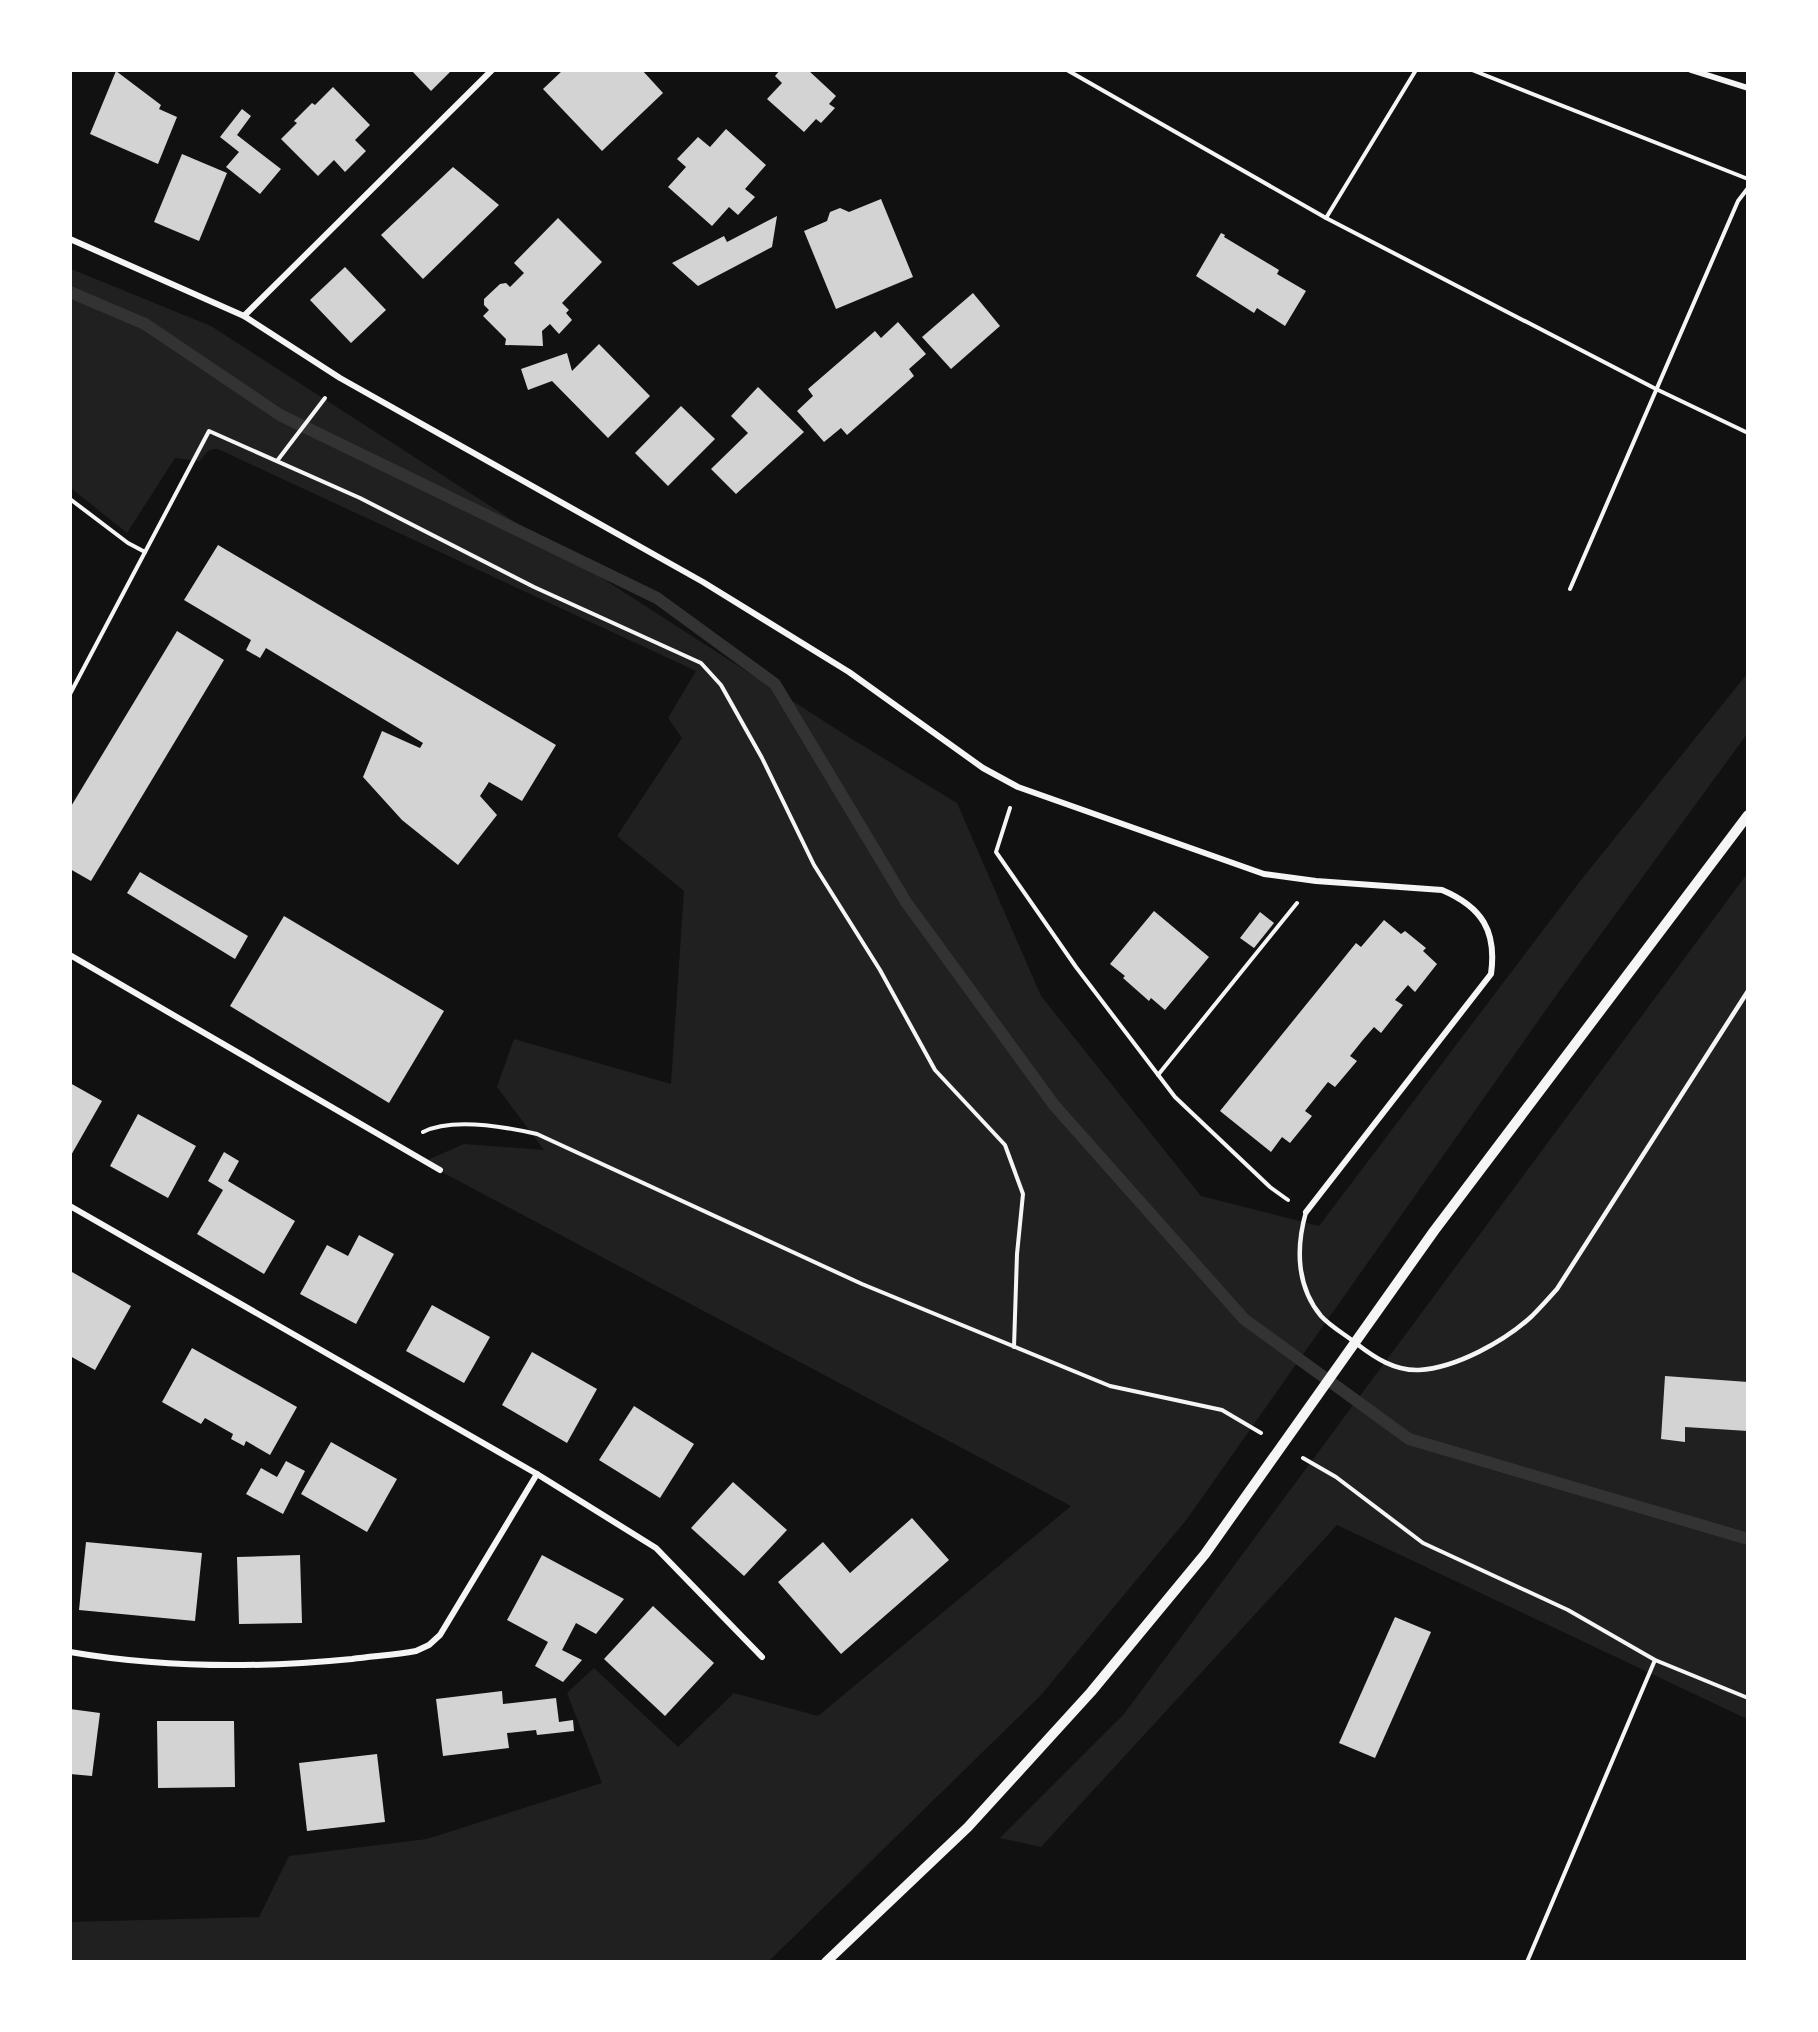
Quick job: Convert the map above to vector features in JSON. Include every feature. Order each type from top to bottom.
[{"type":"street","points":[[244,316],[492,70]]},
{"type":"street","points":[[1691,70],[1748,88]]},
{"type":"street","points":[[70,239],[244,316],[340,378],[703,582],[849,672],[983,768],[1018,787],[1264,874],[1442,890],[1460,898],[1485,924],[1491,940],[1493,956],[1491,974],[1484,986],[1306,1212]]},
{"type":"street","points":[[826,1962],[968,1827],[1091,1692],[1205,1554],[1434,1232],[1748,815]]},
{"type":"street","points":[[70,955],[441,1170]]},
{"type":"street","points":[[70,1206],[537,1474],[656,1548],[762,1656]]},
{"type":"street","points":[[70,1652],[109,1659],[211,1665],[307,1663],[416,1651],[429,1645],[440,1635],[537,1474]]},
{"type":"lane","points":[[1306,1212],[1298,1252],[1302,1276],[1312,1301],[1322,1316],[1371,1355],[1392,1366],[1418,1370],[1458,1362],[1507,1335],[1531,1317],[1557,1289],[1748,991]]},
{"type":"path","points":[[1067,70],[1326,218],[1656,389],[1748,433]]},
{"type":"path","points":[[1326,218],[1416,70]]},
{"type":"path","points":[[1472,70],[1748,179]]},
{"type":"path","points":[[1569,590],[1738,201],[1748,188]]},
{"type":"path","points":[[277,461],[340,378]]},
{"type":"path","points":[[70,694],[208,431],[360,498],[534,587],[701,663],[721,684],[762,758],[814,865],[880,970],[935,1070],[1005,1145],[1023,1194],[1017,1254],[1014,1347]]},
{"type":"path","points":[[70,499],[128,543],[145,552]]},
{"type":"path","points":[[1018,787],[996,852],[1076,967],[1175,1096],[1270,1187],[1306,1212]]},
{"type":"path","points":[[1158,1075],[1316,880]]},
{"type":"path","points":[[406,1149],[417,1135],[443,1125],[504,1127],[537,1134],[862,1284],[1014,1347],[1110,1386],[1222,1410],[1264,1435]]},
{"type":"path","points":[[1294,1453],[1336,1477],[1423,1543],[1568,1610],[1655,1660],[1748,1698]]},
{"type":"path","points":[[1527,1962],[1655,1660]]},
{"type":"shaded area","points":[[71,269],[211,326],[847,736],[957,803],[1041,996],[1201,1196],[1319,1226],[1581,880],[1747,674],[1747,734],[1555,997],[1187,1519],[1041,1695],[769,1961],[71,1961],[70,1922],[259,1917],[289,1856],[427,1839],[602,1783],[567,1693],[594,1668],[678,1747],[734,1693],[818,1716],[1071,1506],[423,1162],[464,1144],[544,1150],[497,1087],[514,1039],[671,1084],[684,891],[617,836],[682,738],[668,718],[696,671],[218,449],[209,451],[200,461],[175,458],[127,533],[71,488]]},
{"type":"shaded area","points":[[1747,874],[1747,1719],[1337,1525],[1041,1847],[1000,1838],[1124,1714]]},
{"type":"building","points":[[411,70],[452,70],[431,91]]},
{"type":"building","points":[[563,70],[642,70],[663,93],[602,151],[543,89]]},
{"type":"building","points":[[780,70],[808,70],[836,96],[829,104],[835,108],[821,123],[816,119],[804,132],[767,99],[782,83],[775,76]]},
{"type":"building","points":[[116,71],[161,105],[159,109],[177,117],[158,164],[90,134]]},
{"type":"building","points":[[333,87],[370,125],[355,140],[366,151],[345,172],[334,160],[318,176],[281,139],[297,123],[294,121],[312,103],[315,105]]},
{"type":"building","points":[[242,109],[251,116],[237,135],[281,169],[260,194],[226,167],[239,152],[220,137]]},
{"type":"building","points":[[726,129],[766,165],[745,189],[755,197],[738,215],[729,207],[712,226],[668,187],[686,167],[677,159],[698,137],[710,147]]},
{"type":"building","points":[[182,154],[227,173],[199,241],[154,222]]},
{"type":"building","points":[[453,167],[499,205],[423,279],[381,235]]},
{"type":"building","points":[[881,199],[913,277],[836,309],[804,231],[827,221],[830,212],[840,208],[849,212]]},
{"type":"building","points":[[777,216],[772,247],[698,286],[672,263],[724,236],[727,242]]},
{"type":"building","points":[[558,218],[602,262],[562,303],[569,310],[566,313],[572,320],[559,334],[550,324],[542,331],[543,346],[505,345],[506,339],[483,316],[489,310],[484,305],[484,299],[500,284],[506,283],[510,287],[524,273],[514,263]]},
{"type":"building","points":[[1221,233],[1279,270],[1277,274],[1306,291],[1285,326],[1257,308],[1254,313],[1196,276]]},
{"type":"building","points":[[345,267],[386,310],[351,343],[310,300]]},
{"type":"building","points":[[973,293],[1000,326],[951,369],[922,337]]},
{"type":"building","points":[[898,322],[926,354],[909,369],[914,376],[847,435],[841,428],[824,442],[797,411],[813,396],[808,389],[875,331],[881,338]]},
{"type":"building","points":[[599,344],[650,396],[608,438],[552,381],[528,390],[521,369],[567,353],[572,371]]},
{"type":"building","points":[[758,387],[804,432],[736,494],[711,469],[748,433],[731,416]]},
{"type":"building","points":[[681,406],[715,439],[668,486],[635,453]]},
{"type":"building","points":[[218,545],[556,745],[522,801],[489,782],[480,796],[497,815],[458,865],[402,820],[363,777],[382,731],[420,748],[423,743],[266,648],[260,658],[246,650],[251,640],[184,600]]},
{"type":"building","points":[[177,631],[224,660],[91,881],[70,869],[70,808]]},
{"type":"building","points":[[140,872],[248,936],[235,959],[127,893]]},
{"type":"building","points":[[1154,911],[1209,957],[1165,1010],[1151,998],[1149,1001],[1110,964]]},
{"type":"building","points":[[1260,912],[1274,923],[1254,948],[1240,938]]},
{"type":"building","points":[[284,916],[444,1011],[389,1103],[230,1006]]},
{"type":"building","points":[[1384,920],[1401,934],[1405,931],[1426,948],[1423,951],[1437,964],[1415,992],[1408,985],[1395,1000],[1403,1005],[1381,1033],[1374,1027],[1362,1041],[1350,1056],[1357,1061],[1335,1087],[1328,1082],[1305,1111],[1312,1116],[1290,1143],[1282,1137],[1271,1152],[1220,1111],[1356,943],[1361,947]]},
{"type":"building","points":[[70,1083],[102,1101],[70,1157]]},
{"type":"building","points":[[138,1114],[196,1146],[168,1198],[110,1166]]},
{"type":"building","points":[[224,1152],[239,1161],[228,1181],[295,1221],[264,1274],[197,1234],[223,1190],[208,1181]]},
{"type":"building","points":[[359,1235],[394,1254],[356,1324],[300,1294],[327,1245],[348,1256]]},
{"type":"building","points":[[72,1272],[131,1306],[95,1370],[70,1356]]},
{"type":"building","points":[[432,1305],[490,1337],[464,1383],[406,1351]]},
{"type":"building","points":[[192,1348],[297,1407],[270,1455],[246,1441],[244,1446],[231,1439],[233,1434],[205,1418],[201,1424],[162,1402]]},
{"type":"building","points":[[532,1352],[597,1389],[567,1443],[502,1405]]},
{"type":"building","points":[[1665,1376],[1748,1382],[1748,1431],[1685,1427],[1685,1442],[1661,1439]]},
{"type":"building","points":[[634,1406],[694,1444],[660,1498],[599,1460]]},
{"type":"building","points":[[331,1442],[397,1479],[367,1532],[301,1494]]},
{"type":"building","points":[[286,1461],[305,1471],[283,1514],[246,1494],[261,1468],[277,1477]]},
{"type":"building","points":[[733,1482],[787,1530],[744,1576],[691,1528]]},
{"type":"building","points":[[912,1518],[949,1560],[841,1654],[778,1582],[823,1542],[850,1573]]},
{"type":"building","points":[[86,1542],[202,1553],[195,1621],[79,1610]]},
{"type":"building","points":[[300,1555],[302,1623],[239,1624],[237,1557]]},
{"type":"building","points":[[542,1555],[624,1599],[596,1634],[576,1623],[562,1650],[582,1660],[563,1682],[535,1666],[548,1642],[507,1620]]},
{"type":"building","points":[[653,1606],[714,1663],[665,1716],[604,1659]]},
{"type":"building","points":[[1395,1617],[1431,1632],[1375,1758],[1339,1743]]},
{"type":"building","points":[[502,1691],[503,1704],[556,1698],[559,1722],[573,1720],[574,1731],[537,1735],[536,1730],[507,1733],[509,1748],[443,1756],[436,1699]]},
{"type":"building","points":[[70,1709],[100,1713],[92,1776],[70,1774]]},
{"type":"building","points":[[157,1721],[234,1721],[235,1787],[158,1788]]},
{"type":"building","points":[[377,1754],[385,1822],[307,1831],[299,1763]]},
{"type":"waterway","points":[[70,292],[145,324],[280,415],[657,598],[775,684],[906,902],[1054,1105],[1244,1319],[1409,1439],[1748,1539]]}]
